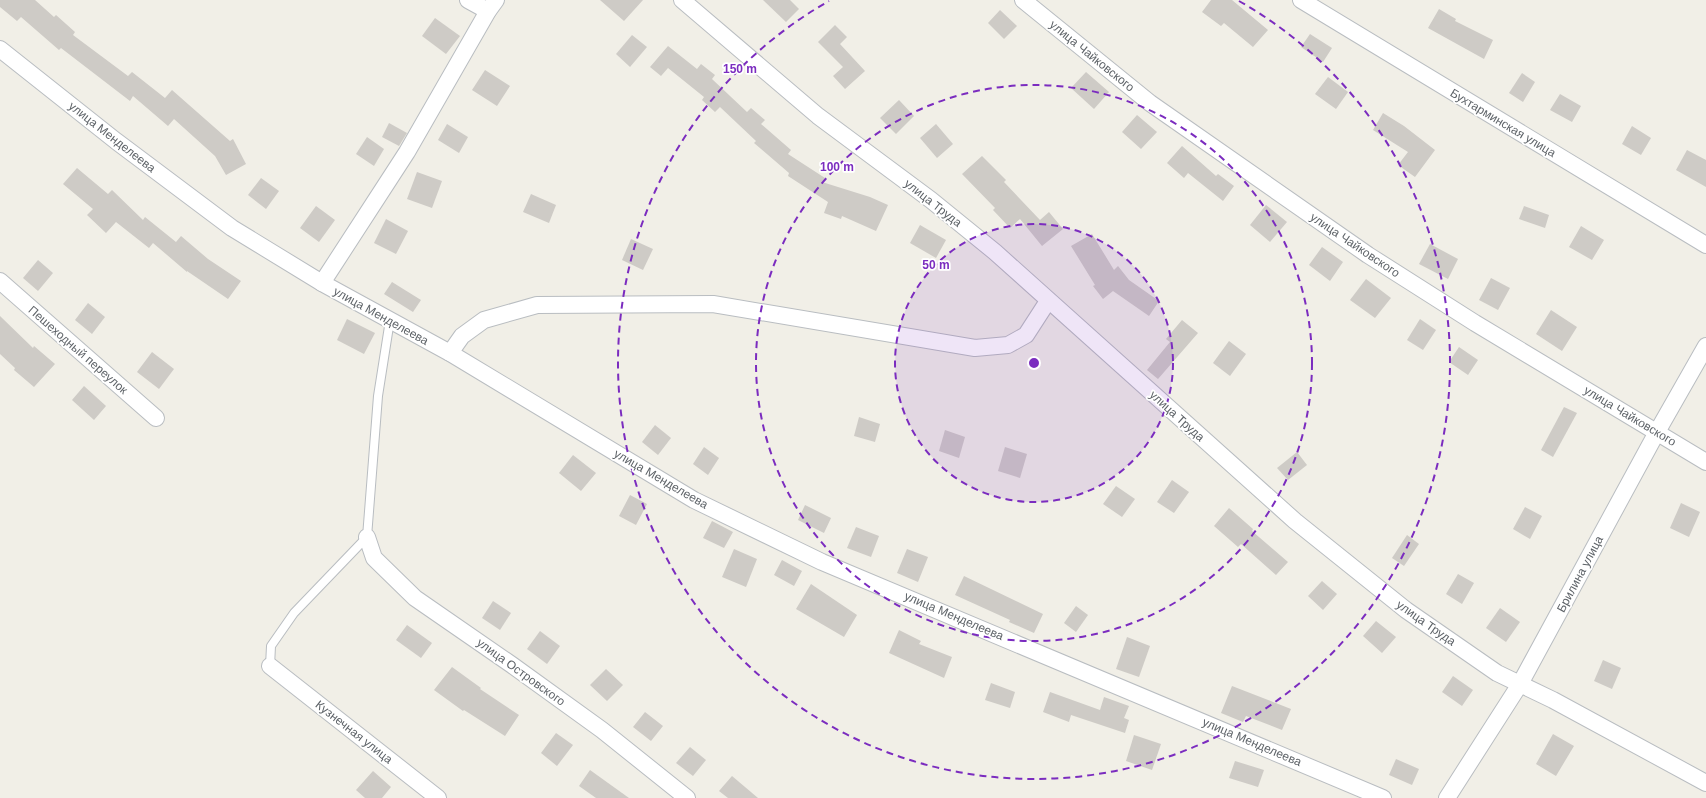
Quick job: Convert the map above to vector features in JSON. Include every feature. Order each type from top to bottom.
[{"type":"street","points":[[322,283],[406,152],[492,6],[468,0]]},
{"type":"street","name":"улица Труда","points":[[682,0],[818,116],[931,200],[995,252],[1295,521],[1406,610],[1497,673],[1553,700],[1706,783]]},
{"type":"street","name":"улица Чайковского","points":[[1023,0],[1150,104],[1368,255],[1475,323],[1706,462]]},
{"type":"street","name":"Бухтарминская улица","points":[[1301,0],[1706,245]]},
{"type":"street","name":"улица Менделеева","points":[[0,48],[116,141],[232,228],[322,283],[450,353],[694,500],[822,562],[1383,798]]},
{"type":"street","name":"Пешеходный переулок","points":[[0,282],[156,418]]},
{"type":"street","points":[[450,353],[462,336],[484,320],[537,305],[713,304],[975,348],[1008,345],[1026,334],[1048,301]]},
{"type":"street","name":"Брилина улица","points":[[1447,798],[1520,684],[1657,432],[1706,346]]},
{"type":"street","name":"улица Островского","points":[[367,537],[374,558],[415,598],[512,665],[602,730],[687,798]]},
{"type":"street","name":"Кузнечная улица","points":[[270,666],[438,798]]},
{"type":"lane","points":[[270,666],[271,646],[294,612],[367,537],[378,396],[390,320]]},
{"type":"building","points":[[0,0],[35,0],[54,17],[56,15],[75,32],[73,35],[128,76],[132,72],[165,98],[172,90],[230,141],[233,139],[246,164],[226,175],[215,156],[174,119],[168,126],[133,96],[130,101],[61,48],[59,50],[21,17],[17,21],[0,7]]},
{"type":"building","points":[[600,0],[643,0],[624,21]]},
{"type":"building","points":[[763,0],[790,0],[799,9],[786,22]]},
{"type":"building","points":[[1211,0],[1232,0],[1268,30],[1253,47],[1224,23],[1221,26],[1202,12]]},
{"type":"building","points":[[1439,9],[1456,19],[1455,21],[1493,40],[1484,59],[1428,28]]},
{"type":"building","points":[[1000,10],[1017,26],[1004,39],[988,23]]},
{"type":"building","points":[[435,18],[460,36],[446,54],[422,36]]},
{"type":"building","points":[[835,25],[847,37],[840,44],[865,71],[845,89],[833,76],[843,67],[818,42]]},
{"type":"building","points":[[1310,34],[1332,48],[1323,62],[1301,47]]},
{"type":"building","points":[[632,35],[647,47],[630,67],[616,54]]},
{"type":"building","points":[[668,46],[697,69],[701,64],[715,75],[712,79],[747,112],[751,108],[765,120],[761,124],[791,150],[788,154],[825,178],[822,182],[870,197],[888,205],[876,231],[842,216],[841,219],[824,213],[828,202],[788,176],[789,173],[754,143],[756,141],[720,107],[715,112],[702,100],[704,97],[668,68],[661,76],[650,67]]},
{"type":"building","points":[[485,70],[510,86],[497,106],[472,90]]},
{"type":"building","points":[[1086,72],[1109,92],[1094,109],[1071,88]]},
{"type":"building","points":[[1522,73],[1535,82],[1523,102],[1509,93]]},
{"type":"building","points":[[1328,77],[1348,92],[1336,109],[1315,94]]},
{"type":"building","points":[[1560,94],[1581,106],[1572,122],[1550,110]]},
{"type":"building","points":[[899,100],[914,116],[896,134],[880,118]]},
{"type":"building","points":[[1383,113],[1404,126],[1435,150],[1415,177],[1398,165],[1408,152],[1373,130]]},
{"type":"building","points":[[1137,115],[1157,132],[1141,149],[1122,132]]},
{"type":"building","points":[[389,123],[407,133],[399,146],[382,137]]},
{"type":"building","points":[[447,124],[468,137],[459,153],[438,140]]},
{"type":"building","points":[[936,124],[953,144],[937,158],[920,138]]},
{"type":"building","points":[[1632,126],[1651,138],[1641,155],[1622,144]]},
{"type":"building","points":[[367,137],[384,149],[374,166],[356,154]]},
{"type":"building","points":[[1182,146],[1216,176],[1218,174],[1234,186],[1223,201],[1188,173],[1184,178],[1167,163]]},
{"type":"building","points":[[1687,150],[1706,160],[1706,187],[1676,170]]},
{"type":"building","points":[[982,156],[1006,180],[1004,182],[1040,220],[1049,212],[1063,229],[1042,246],[1020,219],[1010,228],[993,210],[995,208],[962,174]]},
{"type":"building","points":[[77,168],[108,194],[112,190],[143,220],[145,217],[176,242],[181,236],[208,259],[241,281],[228,299],[187,272],[153,243],[149,248],[116,222],[106,233],[87,215],[93,209],[63,184]]},
{"type":"building","points":[[417,172],[442,181],[432,208],[407,199]]},
{"type":"building","points":[[261,178],[279,191],[266,209],[248,195]]},
{"type":"building","points":[[531,194],[556,205],[549,223],[523,212]]},
{"type":"building","points":[[1266,205],[1287,222],[1270,242],[1250,225]]},
{"type":"building","points":[[316,206],[335,220],[319,242],[300,228]]},
{"type":"building","points":[[1524,206],[1549,215],[1545,228],[1519,219]]},
{"type":"building","points":[[386,219],[408,231],[396,254],[374,243]]},
{"type":"building","points":[[920,225],[946,240],[936,258],[910,243]]},
{"type":"building","points":[[1581,226],[1604,240],[1592,260],[1569,247]]},
{"type":"building","points":[[1092,234],[1114,270],[1118,266],[1129,280],[1159,301],[1149,316],[1113,291],[1103,299],[1093,286],[1095,285],[1071,246]]},
{"type":"building","points":[[631,239],[653,249],[643,270],[622,260]]},
{"type":"building","points":[[1430,244],[1458,259],[1448,279],[1419,264]]},
{"type":"building","points":[[1322,247],[1343,262],[1330,281],[1309,265]]},
{"type":"building","points":[[38,260],[53,273],[38,291],[23,278]]},
{"type":"building","points":[[1491,278],[1510,288],[1498,310],[1479,300]]},
{"type":"building","points":[[1366,279],[1391,298],[1375,318],[1350,300]]},
{"type":"building","points":[[392,282],[421,300],[413,312],[384,294]]},
{"type":"building","points":[[88,303],[105,317],[92,334],[75,320]]},
{"type":"building","points":[[1551,310],[1577,327],[1562,351],[1536,334]]},
{"type":"building","points":[[0,316],[33,348],[34,346],[55,364],[34,387],[14,370],[15,368],[0,354]]},
{"type":"building","points":[[347,319],[375,333],[364,354],[337,340]]},
{"type":"building","points":[[1420,319],[1436,330],[1423,350],[1407,340]]},
{"type":"building","points":[[1182,320],[1198,333],[1158,379],[1147,370],[1170,342],[1166,339]]},
{"type":"building","points":[[1229,341],[1246,354],[1230,376],[1213,363]]},
{"type":"building","points":[[1459,347],[1478,360],[1468,375],[1449,362]]},
{"type":"building","points":[[152,352],[174,369],[159,389],[137,372]]},
{"type":"building","points":[[84,386],[106,406],[94,420],[72,400]]},
{"type":"building","points":[[1564,407],[1577,413],[1553,457],[1541,450]]},
{"type":"building","points":[[859,417],[880,424],[875,442],[854,436]]},
{"type":"building","points":[[655,425],[671,438],[658,455],[642,442]]},
{"type":"building","points":[[945,430],[965,437],[959,458],[939,451]]},
{"type":"building","points":[[704,447],[719,458],[708,475],[693,464]]},
{"type":"building","points":[[1005,447],[1027,454],[1020,478],[998,471]]},
{"type":"building","points":[[1297,452],[1307,465],[1288,480],[1277,468]]},
{"type":"building","points":[[573,455],[596,473],[581,491],[559,473]]},
{"type":"building","points":[[1172,480],[1189,492],[1174,513],[1157,502]]},
{"type":"building","points":[[1116,486],[1135,499],[1122,517],[1103,504]]},
{"type":"building","points":[[630,495],[647,504],[636,525],[619,516]]},
{"type":"building","points":[[1681,503],[1700,512],[1689,537],[1670,528]]},
{"type":"building","points":[[805,505],[831,518],[824,533],[798,520]]},
{"type":"building","points":[[1525,507],[1542,516],[1530,539],[1513,529]]},
{"type":"building","points":[[1229,508],[1253,529],[1252,531],[1288,562],[1276,575],[1241,544],[1238,547],[1214,526]]},
{"type":"building","points":[[712,521],[733,532],[724,548],[703,538]]},
{"type":"building","points":[[856,527],[879,536],[871,557],[847,548]]},
{"type":"building","points":[[1407,535],[1419,544],[1404,566],[1392,558]]},
{"type":"building","points":[[734,549],[757,559],[746,587],[722,577]]},
{"type":"building","points":[[907,549],[928,557],[918,582],[897,573]]},
{"type":"building","points":[[782,560],[802,571],[794,586],[774,575]]},
{"type":"building","points":[[1458,574],[1474,583],[1462,604],[1446,594]]},
{"type":"building","points":[[964,576],[1043,614],[1034,633],[1009,622],[1010,620],[955,595]]},
{"type":"building","points":[[1322,581],[1337,594],[1323,610],[1308,596]]},
{"type":"building","points":[[811,584],[857,615],[844,637],[796,609]]},
{"type":"building","points":[[493,601],[511,613],[500,630],[482,618]]},
{"type":"building","points":[[1076,606],[1088,615],[1076,632],[1064,623]]},
{"type":"building","points":[[1500,608],[1520,622],[1506,642],[1486,628]]},
{"type":"building","points":[[1376,621],[1396,637],[1382,653],[1363,636]]},
{"type":"building","points":[[407,625],[432,643],[421,658],[396,640]]},
{"type":"building","points":[[899,630],[921,641],[919,644],[952,657],[944,678],[889,653]]},
{"type":"building","points":[[540,631],[560,646],[547,664],[527,649]]},
{"type":"building","points":[[1127,637],[1150,646],[1139,677],[1116,669]]},
{"type":"building","points":[[1603,660],[1621,668],[1612,689],[1594,681]]},
{"type":"building","points":[[452,667],[481,688],[480,689],[519,715],[505,736],[464,710],[463,711],[434,690]]},
{"type":"building","points":[[606,669],[623,685],[607,701],[590,685]]},
{"type":"building","points":[[1453,676],[1473,690],[1462,706],[1442,692]]},
{"type":"building","points":[[991,683],[1015,692],[1010,708],[985,700]]},
{"type":"building","points":[[1232,686],[1291,709],[1282,730],[1246,716],[1243,722],[1221,713]]},
{"type":"building","points":[[1050,692],[1100,710],[1104,697],[1129,706],[1124,718],[1129,720],[1125,733],[1071,715],[1069,722],[1043,712]]},
{"type":"building","points":[[645,712],[663,726],[651,741],[633,727]]},
{"type":"building","points":[[556,733],[573,745],[557,766],[541,753]]},
{"type":"building","points":[[1553,734],[1574,746],[1556,776],[1536,764]]},
{"type":"building","points":[[1134,735],[1161,744],[1152,770],[1126,761]]},
{"type":"building","points":[[690,747],[706,760],[693,776],[676,763]]},
{"type":"building","points":[[1396,759],[1419,769],[1412,785],[1389,775]]},
{"type":"building","points":[[1235,761],[1264,770],[1258,787],[1229,778]]},
{"type":"building","points":[[590,770],[629,798],[596,798],[579,786]]},
{"type":"building","points":[[373,771],[391,787],[382,798],[365,798],[356,790]]},
{"type":"building","points":[[732,776],[758,798],[728,798],[719,791]]}]
